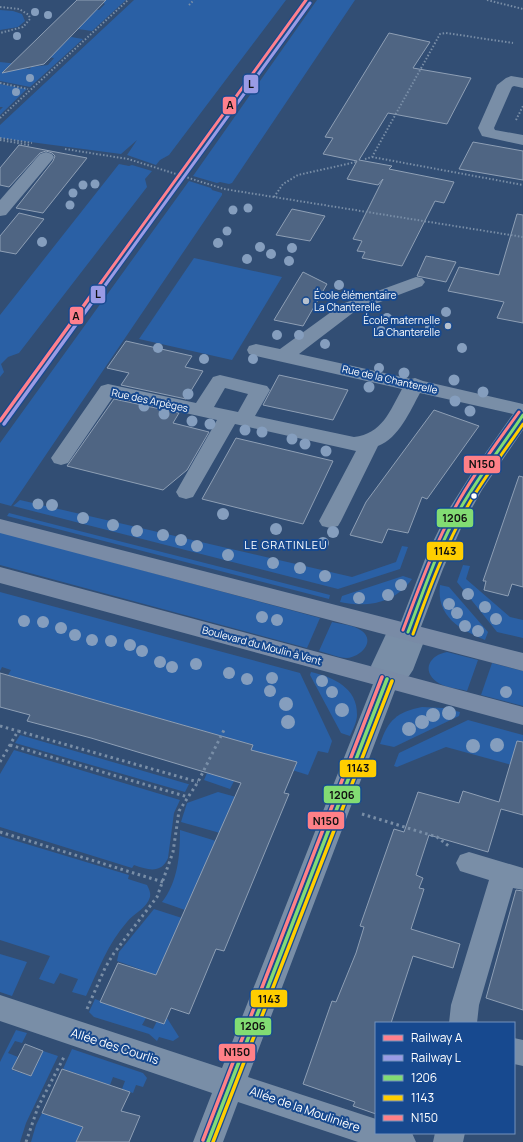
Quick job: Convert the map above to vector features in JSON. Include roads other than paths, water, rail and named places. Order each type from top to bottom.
[{"type":"main road","points":[[0,526],[523,662]]},
{"type":"main road","name":"Boulevard du Moulin à Vent","points":[[0,575],[523,716]]},
{"type":"street","points":[[523,83],[511,82],[505,85],[486,128],[488,133],[523,140]]},
{"type":"street","points":[[0,212],[46,158]]},
{"type":"street","points":[[284,356],[348,308],[416,282]]},
{"type":"street","name":"Rue de la Chanterelle","points":[[256,350],[415,384],[523,410]]},
{"type":"street","name":"Rue des Arpèges","points":[[186,492],[236,419],[260,390],[220,381],[201,411]]},
{"type":"street","points":[[330,521],[370,442],[380,437],[402,409],[415,384]]},
{"type":"street","name":"Rue des Arpèges","points":[[61,458],[108,390],[354,444],[370,442]]},
{"type":"street","points":[[208,1142],[339,807],[387,679],[401,670],[411,644],[408,632],[430,573],[452,523],[465,501],[523,415]]},
{"type":"street","points":[[463,1022],[465,1005],[514,876],[469,863]]},
{"type":"street","name":"Allée des Courlis","points":[[0,1008],[231,1085]]},
{"type":"street","name":"Allée de la Moulinière","points":[[231,1085],[375,1133]]},
{"type":"street","name":"Allée de la Moulinière","points":[[377,1134],[401,1142]]},
{"type":"rail line","name":"A","points":[[0,421],[306,0]]},
{"type":"rail line","name":"L","points":[[4,424],[310,3]]},
{"type":"place","name":"École élémentaire La Chanterelle","points":[[306,301]]},
{"type":"place","name":"École maternelle La Chanterelle","points":[[448,326]]},
{"type":"district","name":"LE GRATINLEU","points":[[286,544]]}]
